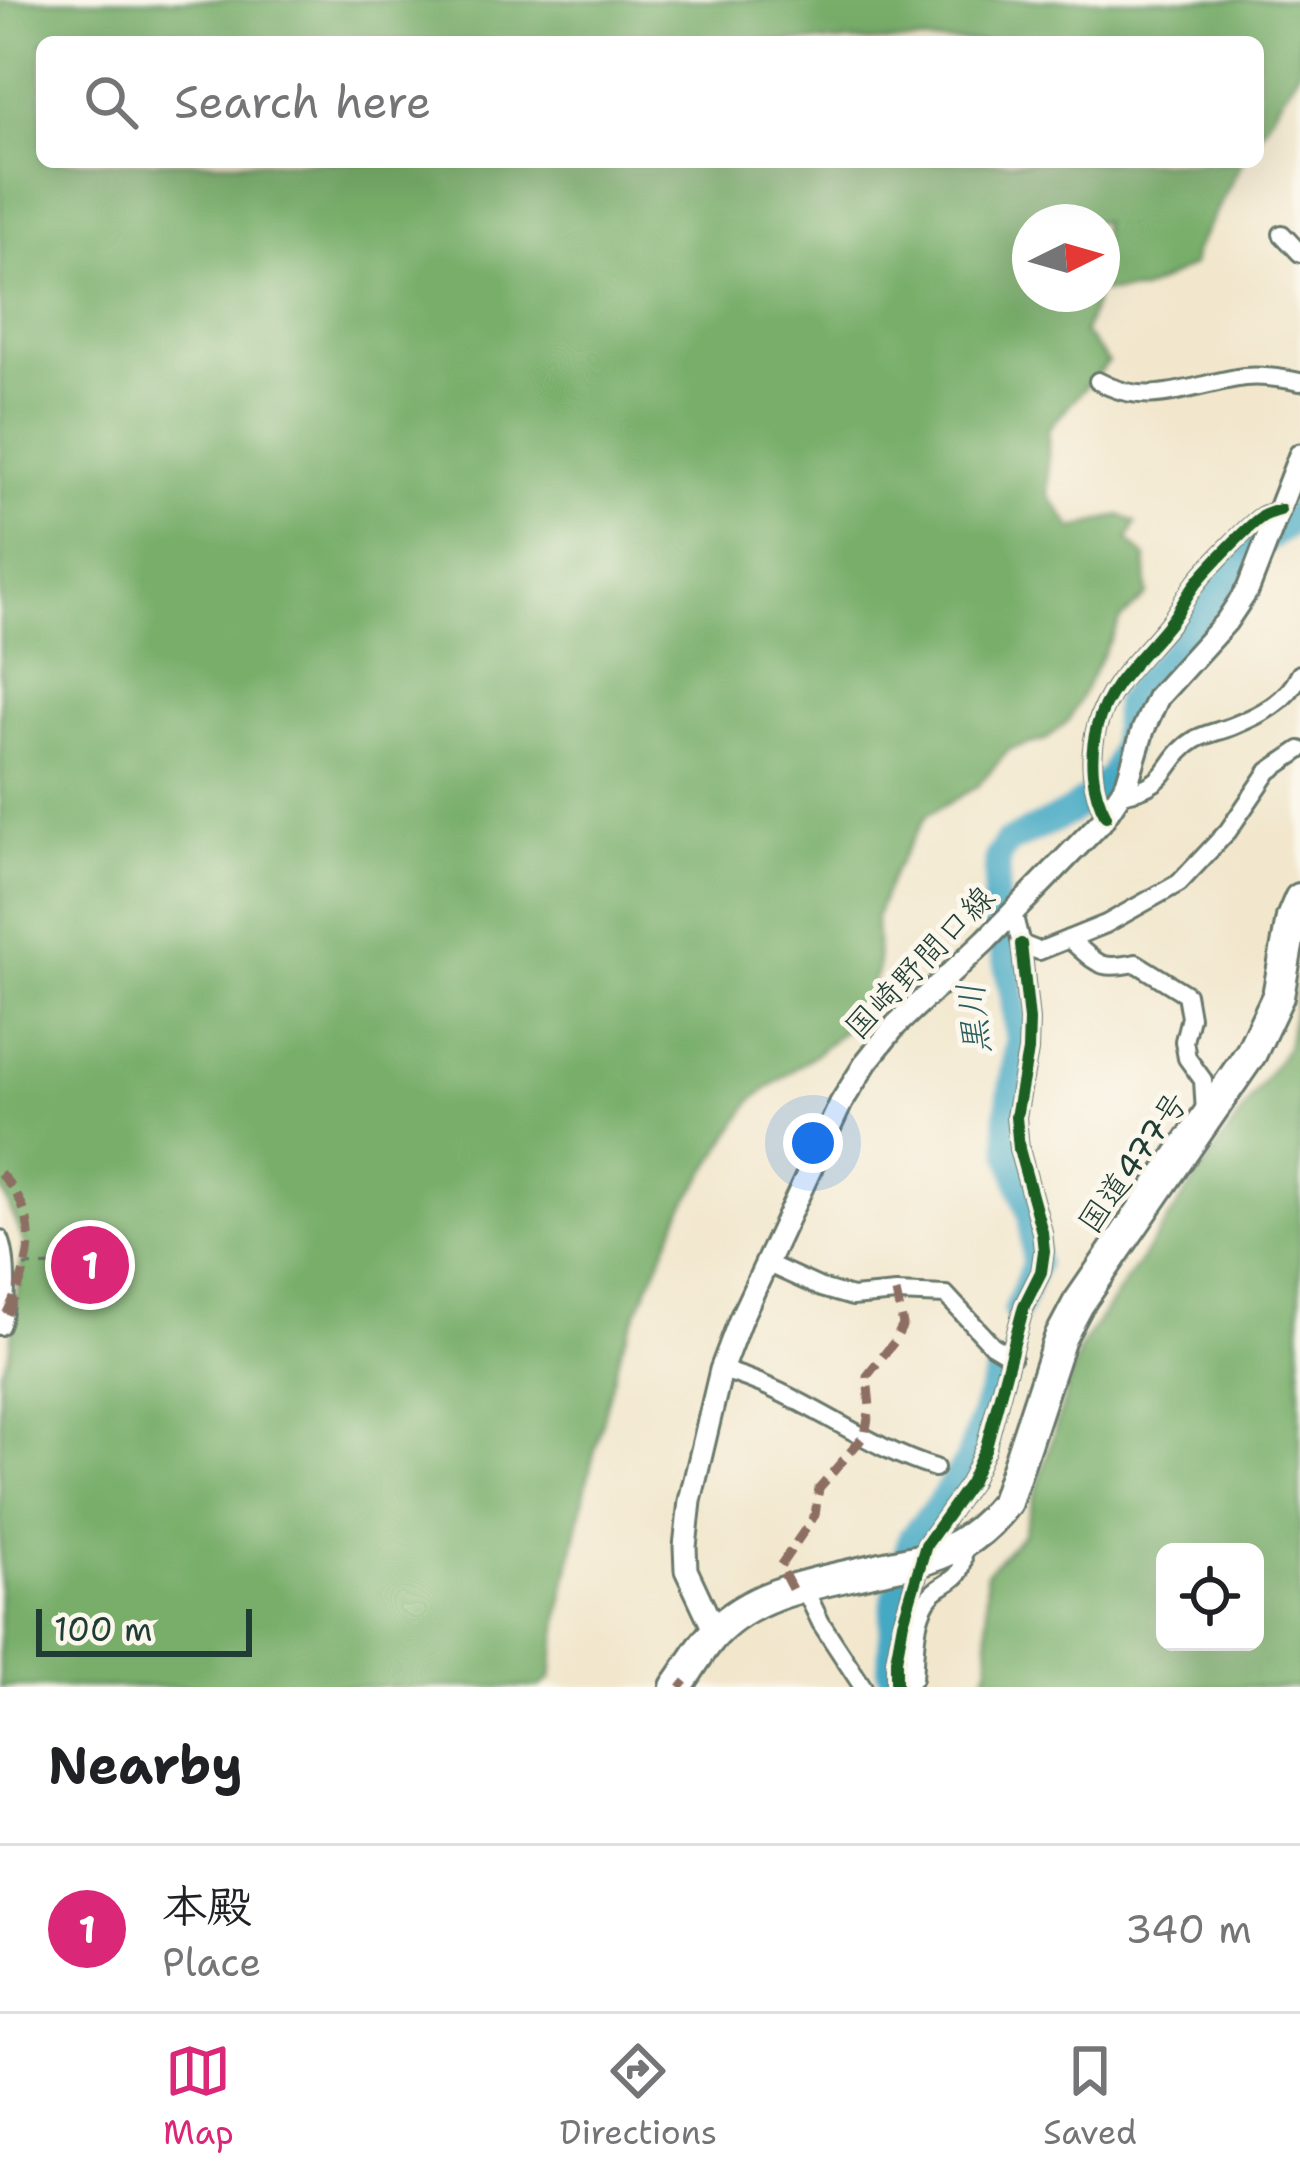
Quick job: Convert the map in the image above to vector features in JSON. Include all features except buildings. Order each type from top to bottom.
[{"type":"highway","name":"国道477号","points":[[676,1687],[715,1632],[749,1606],[792,1589],[925,1559],[962,1544],[1006,1502],[1060,1338],[1078,1304],[1251,1053],[1278,996],[1300,899]]},
{"type":"main road","name":"国崎野間口線","points":[[715,1632],[686,1570],[685,1547],[690,1501],[721,1370],[842,1103],[867,1060],[896,1025],[986,940],[1121,794],[1158,697],[1226,622],[1248,589],[1300,454]]},
{"type":"street","points":[[1282,234],[1300,253]]},
{"type":"street","points":[[1098,381],[1115,391],[1155,395],[1241,377],[1300,382]]},
{"type":"street","points":[[1102,810],[1092,750],[1098,721],[1114,689],[1198,580],[1263,515],[1280,510]]},
{"type":"street","points":[[1121,794],[1155,785],[1189,744],[1260,714],[1287,695],[1300,674]]},
{"type":"street","points":[[1022,944],[1039,951],[1106,924],[1179,883],[1228,831],[1269,771],[1300,750]]},
{"type":"street","points":[[962,1544],[960,1574],[933,1592],[923,1608],[913,1678],[898,1687],[896,1660],[903,1622],[926,1545],[970,1484],[986,1447],[1044,1251],[1019,1149],[1016,1117],[1030,1020],[1022,944],[1008,917]]},
{"type":"street","points":[[1069,939],[1101,966],[1136,963],[1186,994],[1190,1017],[1184,1042],[1187,1058],[1203,1080],[1205,1119]]},
{"type":"street","points":[[0,1239],[4,1245],[4,1319],[0,1326]]},
{"type":"street","points":[[766,1263],[852,1297],[946,1295],[992,1345],[1012,1358]]},
{"type":"street","points":[[721,1370],[748,1377],[863,1438],[935,1468]]},
{"type":"street","points":[[804,1588],[863,1687]]},
{"type":"path","points":[[4,1266],[62,1265]]},
{"type":"green space","points":[[0,0],[1300,0],[1300,68],[1264,126],[1264,36],[36,36],[36,168],[1239,168],[1194,253],[1193,265],[1142,291],[1120,292],[1120,204],[1012,204],[1012,312],[1091,312],[1084,333],[1108,362],[1048,429],[1048,494],[1073,529],[1120,515],[1136,523],[1128,540],[1146,558],[1147,595],[1121,619],[1068,721],[1045,740],[1010,749],[976,787],[926,816],[894,871],[876,916],[878,968],[860,1016],[753,1099],[683,1208],[620,1351],[588,1477],[551,1678],[540,1687],[0,1687],[0,1372],[9,1353],[24,1243],[0,1184]]},
{"type":"green space","points":[[1300,979],[1300,1687],[981,1687],[989,1665],[986,1573],[1023,1534],[1080,1348],[1287,1047]]},
{"type":"waterway","name":"黒川","points":[[1017,1310],[1035,1263],[1031,1217],[1011,1154],[1007,1118],[1018,1042],[995,914],[998,857],[1007,843],[1068,813],[1113,775],[1123,748],[1127,702],[1173,653],[1246,554],[1286,526],[1300,509]]},
{"type":"waterway","name":"黒川","points":[[890,1671],[894,1600],[911,1538],[968,1461],[997,1375]]},
{"type":"marked path","points":[[0,1173],[23,1208],[29,1244],[21,1280],[4,1319]]},
{"type":"marked path","points":[[792,1589],[780,1566],[815,1515],[819,1488],[865,1435],[870,1407],[867,1376],[903,1325],[896,1293]]},
{"type":"marked path","points":[[680,1682],[686,1687]]},
{"type":"cycle path","points":[[1106,816],[1094,784],[1092,761],[1097,726],[1110,696],[1210,567],[1257,520],[1280,510]]},
{"type":"cycle path","points":[[896,1687],[903,1622],[926,1545],[970,1483],[986,1447],[1024,1306],[1041,1272],[1042,1232],[1019,1149],[1016,1117],[1029,1020],[1021,944]]},
{"type":"place","name":"本殿","points":[[90,1265]]}]
